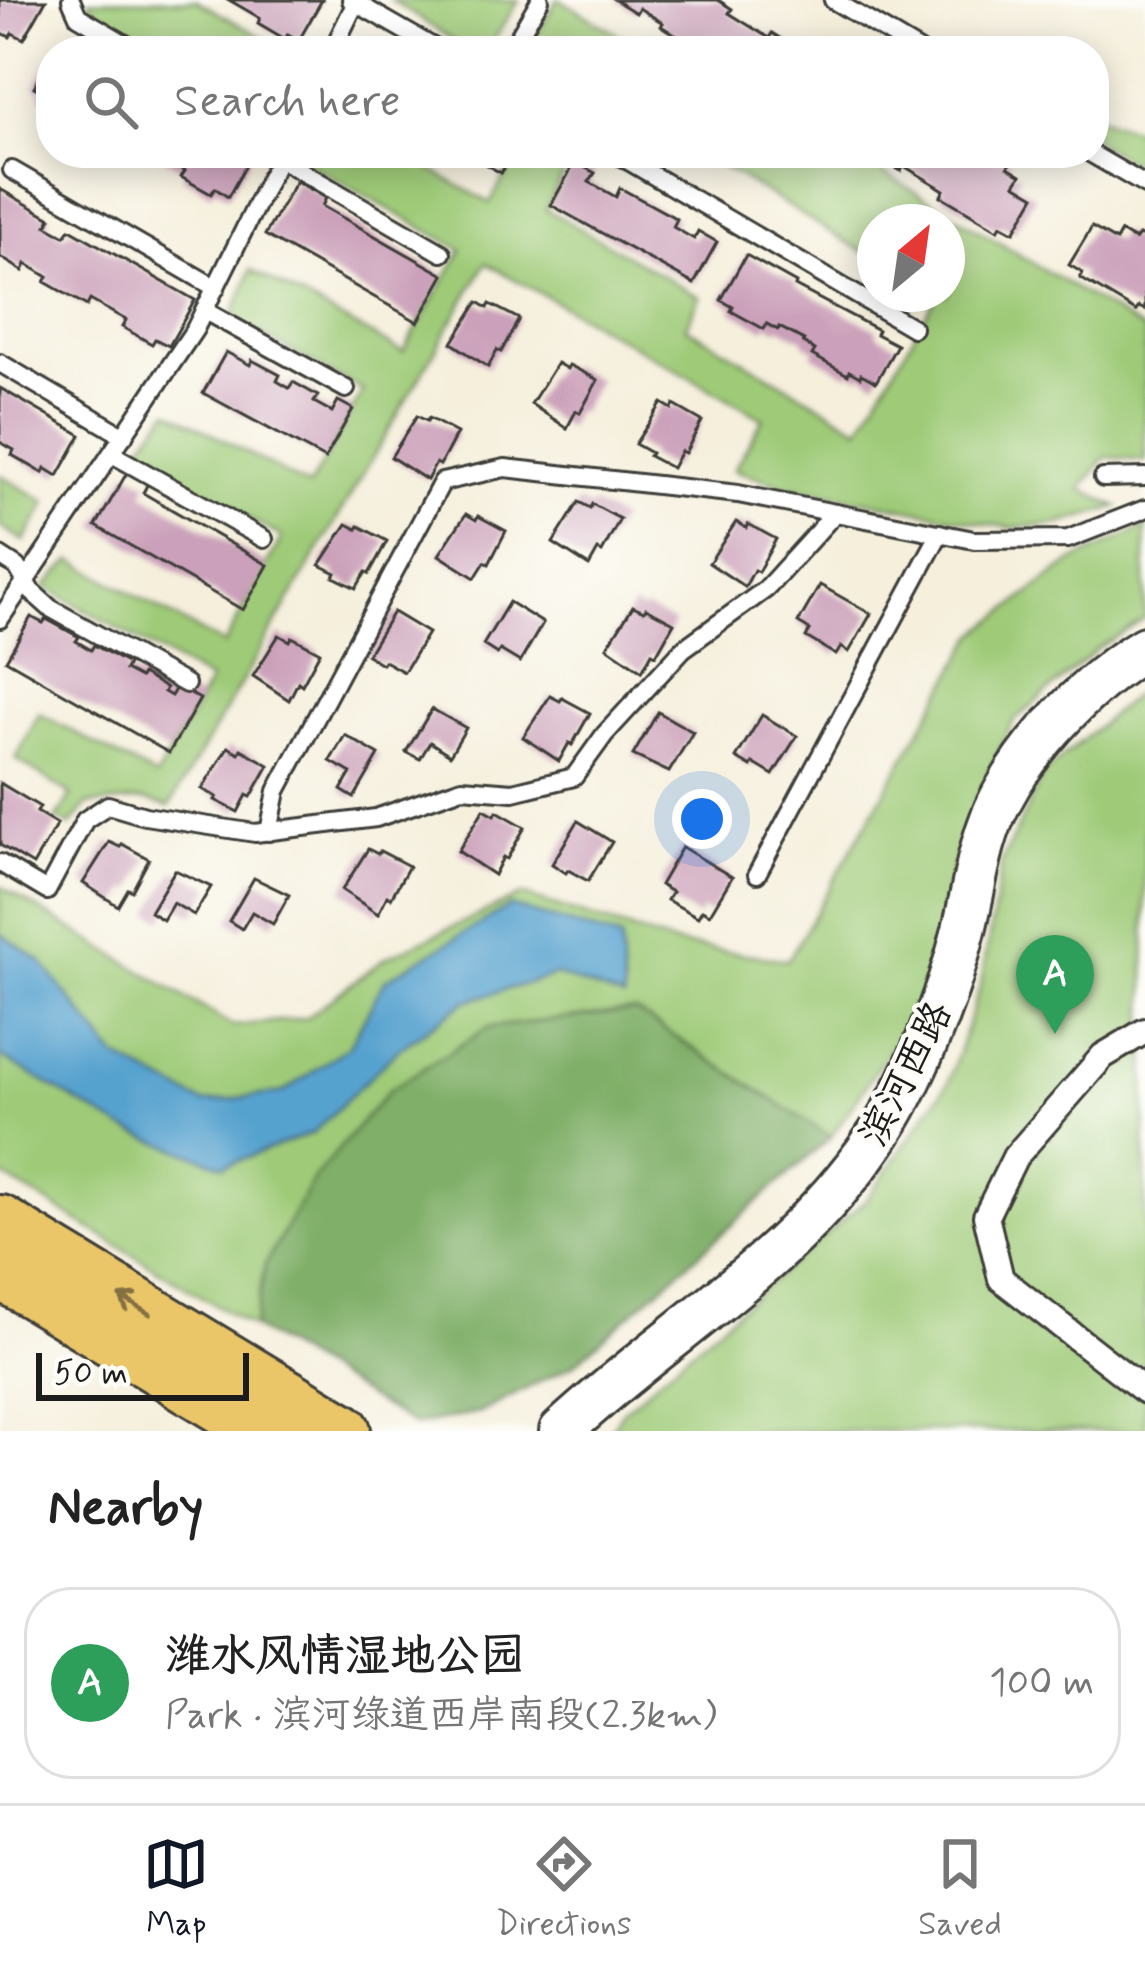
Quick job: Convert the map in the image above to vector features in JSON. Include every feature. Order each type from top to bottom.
[{"type":"main road","points":[[0,1223],[343,1431]]},
{"type":"main road","points":[[0,1271],[264,1431]]},
{"type":"street","name":"滨河西路","points":[[561,1431],[712,1309],[817,1214],[877,1138],[942,1002],[964,930],[978,858],[1000,800],[1029,755],[1072,706],[1145,648]]},
{"type":"street","points":[[1145,1031],[1103,1056],[1015,1157],[986,1216],[1001,1279],[1145,1390]]},
{"type":"lane","points":[[71,0],[78,16],[111,36]]},
{"type":"lane","points":[[519,36],[540,0]]},
{"type":"lane","points":[[833,0],[894,36]]},
{"type":"lane","points":[[339,36],[355,1],[414,36]]},
{"type":"lane","points":[[1109,164],[1145,185]]},
{"type":"lane","points":[[0,619],[205,311],[275,168]]},
{"type":"lane","points":[[301,168],[442,253]]},
{"type":"lane","points":[[641,168],[913,328]]},
{"type":"lane","points":[[12,170],[216,288]]},
{"type":"lane","points":[[205,311],[346,389]]},
{"type":"lane","points":[[0,363],[124,436]]},
{"type":"lane","points":[[112,454],[264,539]]},
{"type":"lane","points":[[269,832],[277,790],[442,482],[506,468],[738,494],[974,540],[1068,539],[1145,509]]},
{"type":"lane","points":[[1103,478],[1145,477]]},
{"type":"lane","points":[[0,863],[47,891],[85,820],[108,805],[145,816],[255,833],[376,818],[462,788],[513,792],[574,777],[605,734],[683,649],[766,590],[835,513]]},
{"type":"lane","points":[[757,874],[940,533]]},
{"type":"lane","points":[[0,556],[17,567],[50,608],[186,684]]},
{"type":"green space","points":[[89,0],[196,0],[260,36],[140,36],[92,9]]},
{"type":"green space","points":[[391,0],[519,0],[496,36],[446,36]]},
{"type":"green space","points":[[561,0],[621,36],[536,36]]},
{"type":"green space","points":[[1109,121],[1145,134],[1145,170],[1109,150]]},
{"type":"green space","points":[[316,168],[428,168],[490,203],[510,168],[566,168],[546,209],[700,297],[686,327],[860,428],[927,312],[965,312],[965,222],[1145,331],[1145,461],[1106,457],[1081,489],[1117,507],[1059,524],[1010,528],[781,485],[734,470],[763,418],[486,263],[169,807],[144,800],[87,805],[70,826],[57,819],[71,795],[16,759],[39,713],[156,777],[210,681],[45,587],[72,560],[224,645],[282,537],[134,455],[169,410],[309,487],[363,391],[232,318],[251,270],[403,352],[462,250]]},
{"type":"green space","points":[[725,168],[876,168],[935,204],[857,204],[857,248]]},
{"type":"green space","points":[[0,475],[47,502],[25,541],[0,527]]},
{"type":"green space","points":[[1145,527],[1145,619],[1098,648],[1013,722],[964,827],[921,1003],[831,1137],[574,1364],[479,1413],[414,1425],[0,1174],[0,886],[233,1026],[306,1018],[385,958],[522,895],[675,944],[788,960],[975,635],[1070,563]]},
{"type":"green space","points":[[1145,686],[1145,1431],[610,1431],[622,1412],[675,1364],[866,1200],[948,1083],[981,984],[1002,861],[1044,773]]},
{"type":"green space","points":[[635,1011],[831,1137],[574,1364],[479,1413],[414,1425],[254,1328],[265,1265],[314,1178],[389,1090],[489,1027]]},
{"type":"water","points":[[510,906],[621,939],[624,999],[557,975],[466,1001],[396,1051],[313,1133],[224,1166],[125,1130],[0,1056],[0,933],[41,961],[116,1057],[204,1103],[284,1092],[349,1046],[385,980]]},
{"type":"building","points":[[0,0],[46,0],[24,39],[0,32]]},
{"type":"building","points":[[229,0],[322,0],[301,36],[280,36],[258,23],[260,18]]},
{"type":"building","points":[[615,0],[718,0],[732,9],[729,13],[766,36],[677,36],[639,8],[636,13]]},
{"type":"building","points":[[180,168],[244,168],[228,197],[215,188],[211,194],[181,177],[185,171]]},
{"type":"building","points":[[572,168],[586,168],[595,173],[589,182],[616,197],[620,188],[677,219],[673,227],[694,239],[698,231],[717,242],[694,284],[551,205]]},
{"type":"building","points":[[907,168],[1010,168],[1021,175],[1015,184],[1035,196],[1014,232],[1001,225],[998,230],[965,210],[965,204],[941,196],[944,190]]},
{"type":"building","points":[[296,181],[326,198],[322,206],[444,275],[418,322],[265,235]]},
{"type":"building","points":[[0,189],[51,218],[47,226],[65,236],[70,229],[195,300],[169,346],[155,339],[152,344],[122,327],[126,320],[90,300],[87,306],[45,282],[48,277],[26,264],[23,271],[0,257]]},
{"type":"building","points":[[1092,227],[1116,241],[1121,232],[1135,240],[1139,235],[1145,238],[1145,310],[1139,307],[1136,311],[1080,278],[1083,273],[1069,265]]},
{"type":"building","points":[[746,255],[897,345],[876,382],[849,371],[848,375],[812,355],[815,350],[804,340],[779,327],[767,324],[764,329],[731,311],[733,307],[721,300]]},
{"type":"building","points":[[478,302],[519,319],[488,367],[452,343]]},
{"type":"building","points":[[226,352],[280,375],[277,381],[289,388],[293,382],[318,396],[314,402],[332,412],[338,401],[353,409],[325,459],[203,393]]},
{"type":"building","points":[[557,363],[598,380],[567,428],[531,404]]},
{"type":"building","points":[[0,388],[81,435],[58,476],[12,455],[14,450],[0,442]]},
{"type":"building","points":[[662,403],[702,421],[672,468],[635,444]]},
{"type":"building","points":[[417,416],[457,433],[427,480],[391,457]]},
{"type":"building","points":[[128,471],[148,483],[143,493],[268,565],[243,610],[96,526]]},
{"type":"building","points":[[579,502],[620,519],[589,566],[553,543]]},
{"type":"building","points":[[466,514],[506,531],[489,564],[485,562],[475,578],[439,555]]},
{"type":"building","points":[[736,522],[776,539],[745,587],[709,563]]},
{"type":"building","points":[[347,524],[387,541],[356,588],[320,565]]},
{"type":"building","points":[[820,585],[871,614],[849,652],[841,647],[836,655],[806,637],[810,630],[798,623]]},
{"type":"building","points":[[509,602],[543,623],[520,662],[483,645]]},
{"type":"building","points":[[633,606],[674,623],[642,671],[607,647]]},
{"type":"building","points":[[393,612],[428,633],[404,672],[367,655]]},
{"type":"building","points":[[31,617],[43,623],[46,619],[79,637],[76,641],[91,650],[94,645],[128,664],[125,670],[140,678],[142,674],[171,696],[177,686],[200,699],[169,753],[6,660]]},
{"type":"building","points":[[279,635],[320,652],[289,700],[253,676]]},
{"type":"building","points":[[550,696],[590,713],[559,761],[523,737]]},
{"type":"building","points":[[432,709],[466,728],[450,755],[430,742],[420,759],[406,752]]},
{"type":"building","points":[[658,712],[693,732],[669,772],[633,755]]},
{"type":"building","points":[[762,715],[797,736],[773,775],[736,758]]},
{"type":"building","points":[[345,735],[379,755],[354,798],[341,790],[351,773],[330,761]]},
{"type":"building","points":[[228,747],[269,765],[238,812],[202,789]]},
{"type":"building","points":[[0,783],[40,807],[37,812],[57,824],[33,865],[0,845]]},
{"type":"building","points":[[484,809],[525,827],[494,875],[458,851]]},
{"type":"building","points":[[578,821],[612,842],[588,881],[552,864]]},
{"type":"building","points":[[109,842],[149,859],[118,906],[83,883]]},
{"type":"building","points":[[682,847],[732,877],[710,914],[702,910],[698,917],[667,900],[672,892],[660,885]]},
{"type":"building","points":[[368,849],[409,866],[378,914],[342,890]]},
{"type":"building","points":[[175,870],[211,887],[194,915],[173,903],[163,920],[150,912]]},
{"type":"building","points":[[254,878],[289,895],[273,924],[252,912],[242,929],[229,921]]},
{"type":"place","name":"潍水风情湿地公园","points":[[1055,1034]]}]
